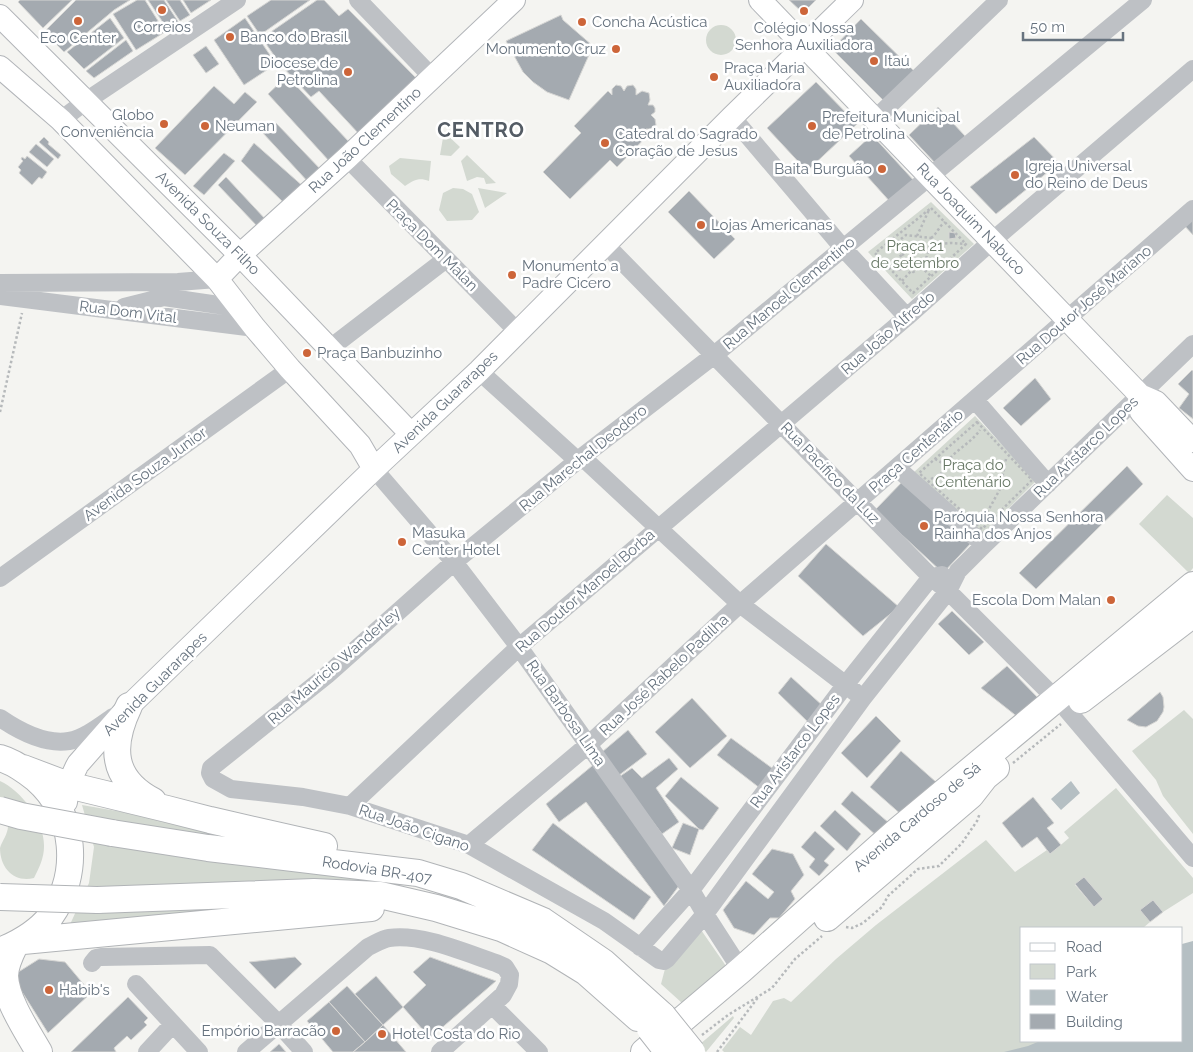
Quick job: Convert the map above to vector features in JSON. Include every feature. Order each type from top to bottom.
[{"type":"highway","name":"Avenida Cardoso de Sá","points":[[668,1052],[970,795],[985,777],[1193,585]]},
{"type":"highway","name":"Avenida Cardoso de Sá","points":[[652,1032],[741,970],[896,832],[1062,705],[1193,614]]},
{"type":"highway","points":[[128,706],[120,724],[118,764],[133,789],[168,808]]},
{"type":"highway","points":[[11,763],[68,785],[168,808],[255,831],[384,858],[418,873]]},
{"type":"highway","points":[[11,763],[48,789],[64,818],[71,852],[66,886],[49,917],[12,946],[6,964],[5,976],[7,985],[22,1022],[39,1052]]},
{"type":"highway","name":"Rodovia BR-407","points":[[0,810],[21,816],[112,833],[208,848],[418,873],[462,886],[543,921],[603,962],[652,1032]]},
{"type":"highway","name":"Rodovia BR-407","points":[[0,897],[97,900],[314,892],[380,895],[436,908],[502,928],[552,951],[586,972],[652,1032]]},
{"type":"highway","points":[[12,946],[380,907],[436,908]]},
{"type":"highway","points":[[0,1004],[27,1052]]},
{"type":"highway","points":[[652,1032],[668,1052]]},
{"type":"highway","points":[[652,1032],[692,1052]]},
{"type":"main road","name":"Rua João Clementino","points":[[217,279],[240,255],[347,158],[514,0]]},
{"type":"main road","name":"Rua Joaquim Nabuco","points":[[760,0],[1140,395],[1156,402],[1193,441]]},
{"type":"main road","name":"Avenida Guararapes","points":[[64,818],[68,785],[72,774],[78,764],[128,706],[374,469],[479,372],[732,117],[806,47],[852,0]]},
{"type":"main road","name":"Avenida Souza Filho","points":[[0,16],[240,255],[411,434]]},
{"type":"main road","points":[[0,67],[61,120],[217,279],[290,369],[360,445],[374,469]]},
{"type":"main road","name":"Rua Joaquim Nabuco","points":[[1140,395],[1142,412],[1193,470]]},
{"type":"street","points":[[61,120],[86,101],[237,0]]},
{"type":"street","points":[[358,0],[432,77]]},
{"type":"street","points":[[874,120],[999,0]]},
{"type":"street","name":"Rua Manoel Clementino","points":[[713,356],[1143,0]]},
{"type":"street","name":"Rua João Alfredo","points":[[782,424],[992,241],[1192,71]]},
{"type":"street","points":[[732,117],[843,248],[907,317]]},
{"type":"street","name":"Praça Dom Malan","points":[[347,158],[518,332]]},
{"type":"street","name":"Rua Doutor José Mariano","points":[[975,400],[1193,209]]},
{"type":"street","name":"Rua Pacífico da Luz","points":[[606,245],[931,577],[948,591],[1062,705],[1193,858]]},
{"type":"street","points":[[329,349],[446,259]]},
{"type":"street","name":"Rua Dom Vital","points":[[0,282],[21,284],[178,282],[217,279]]},
{"type":"street","name":"Rua Dom Vital","points":[[0,296],[256,328]]},
{"type":"street","points":[[114,310],[164,297],[239,308]]},
{"type":"street","name":"Rua Aristarco Lopes","points":[[659,960],[664,961],[667,959],[705,914],[863,698],[948,591],[958,571],[1193,344]]},
{"type":"street","name":"Rua Marechal Deodoro","points":[[454,562],[580,459],[713,356]]},
{"type":"street","name":"Avenida Souza Junior","points":[[0,578],[290,369]]},
{"type":"street","points":[[479,372],[580,459],[740,604],[863,698]]},
{"type":"street","points":[[975,400],[1048,484]]},
{"type":"street","name":"Praça Centenário","points":[[858,502],[975,400]]},
{"type":"street","name":"Rua Doutor Manoel Borba","points":[[350,806],[519,647],[657,528],[782,424]]},
{"type":"street","points":[[897,468],[984,545]]},
{"type":"street","name":"Rua Barbosa Lima","points":[[374,469],[454,562],[519,647],[691,890],[741,970]]},
{"type":"street","name":"Rua José Rabelo Padilha","points":[[469,846],[588,746],[740,604],[858,502]]},
{"type":"street","name":"Rua Maurício Wanderley","points":[[211,768],[327,675],[454,562]]},
{"type":"street","points":[[931,577],[958,571]]},
{"type":"street","name":"Rua Aristarco Lopes","points":[[640,947],[691,890],[846,684],[931,577]]},
{"type":"street","points":[[0,718],[16,728],[39,738],[53,741],[68,741],[82,736],[128,706]]},
{"type":"street","name":"Rua João Cigano","points":[[211,768],[212,779],[232,789],[303,797],[350,806],[469,846],[604,921],[659,960]]},
{"type":"street","points":[[246,1052],[368,947],[387,938],[402,937],[420,939],[496,963],[505,967],[510,975],[509,984],[497,1000],[440,1052]]},
{"type":"street","points":[[92,963],[94,959],[98,958],[210,955],[278,1023],[304,1052]]},
{"type":"street","points":[[136,984],[173,1024],[193,1050]]},
{"type":"street","points":[[497,1000],[539,1052]]},
{"type":"street","points":[[147,1052],[173,1024]]},
{"type":"path","points":[[931,208],[966,244],[913,293],[875,253],[931,208]]},
{"type":"path","points":[[917,236],[930,210]]},
{"type":"path","points":[[890,241],[897,242],[906,235],[931,238],[936,235],[945,222]]},
{"type":"path","points":[[902,281],[911,271],[920,269],[926,259],[931,238]]},
{"type":"path","points":[[897,242],[911,271]]},
{"type":"path","points":[[930,245],[966,244]]},
{"type":"path","points":[[888,266],[902,254]]},
{"type":"path","points":[[0,412],[26,299]]},
{"type":"path","points":[[977,422],[982,427],[1032,480],[982,529],[919,473],[977,422]]},
{"type":"path","points":[[927,480],[941,474],[944,464],[976,437],[982,427]]},
{"type":"path","points":[[968,517],[988,511],[1000,489],[1006,452]]},
{"type":"path","points":[[935,459],[944,464]]},
{"type":"path","points":[[717,1052],[761,994]]},
{"type":"green space","points":[[721,25],[727,26],[735,34],[735,46],[727,54],[721,55],[715,54],[707,46],[706,40],[707,34],[715,26]]},
{"type":"green space","points":[[444,132],[460,147],[451,156],[440,155]]},
{"type":"green space","points":[[467,155],[496,183],[486,184],[484,178],[477,177],[467,181],[461,161]]},
{"type":"green space","points":[[400,158],[431,161],[429,181],[417,180],[405,186],[391,174],[389,166]]},
{"type":"green space","points":[[453,188],[463,189],[472,194],[479,212],[472,220],[447,221],[439,210],[443,193]]},
{"type":"green space","points":[[478,188],[507,193],[485,208]]},
{"type":"green space","name":"Praça 21 de setembro","points":[[931,202],[974,244],[912,299],[868,252]]},
{"type":"green space","name":"Praça do Centenário","points":[[975,416],[1036,481],[981,536],[913,473]]},
{"type":"green space","points":[[1167,495],[1193,518],[1193,568],[1189,573],[1139,524]]},
{"type":"green space","points":[[1184,710],[1193,719],[1193,834],[1163,796],[1156,780],[1132,751]]},
{"type":"green space","points":[[0,781],[16,792],[31,808],[41,828],[44,851],[34,878],[27,879],[15,876],[10,873],[3,862],[0,848],[8,826],[0,808]]},
{"type":"green space","points":[[1116,788],[1193,878],[1193,893],[1163,912],[1153,900],[1141,910],[1150,922],[1144,927],[1020,927],[1020,1042],[1089,1042],[1093,1052],[724,1052],[722,1050],[740,1027],[751,1035],[773,1001],[784,998],[791,1002],[836,959],[876,925],[986,840],[1015,872],[1047,850],[1050,854],[1069,838],[1064,832]],"holes":[[[1084,877],[1103,899],[1094,907],[1075,885]]]},
{"type":"green space","points":[[82,805],[197,825],[386,864],[405,904],[67,931],[89,883],[94,847]]},
{"type":"green space","points":[[699,927],[726,966],[682,1003],[661,984],[666,965]]},
{"type":"green space","points":[[733,1016],[734,1018],[706,1052],[699,1045]]},
{"type":"water","points":[[1071,781],[1080,793],[1061,810],[1051,799]]},
{"type":"water","points":[[1193,941],[1193,1052],[1004,1052],[1038,1042],[1183,1042],[1183,944]]},
{"type":"building","points":[[20,0],[72,0],[43,28],[18,2]]},
{"type":"building","name":"Eco Center","points":[[76,0],[130,0],[114,10],[64,52],[44,32]]},
{"type":"building","points":[[137,0],[145,0],[165,32],[136,50],[113,14]]},
{"type":"building","points":[[148,0],[164,0],[179,23],[168,30]]},
{"type":"building","points":[[166,0],[180,0],[190,15],[180,21]]},
{"type":"building","points":[[183,0],[211,0],[191,13]]},
{"type":"building","points":[[271,0],[310,0],[260,35],[247,16]]},
{"type":"building","name":"Diocese de Petrolina","points":[[317,0],[324,0],[339,16],[348,9],[417,79],[359,134],[319,91],[311,97],[280,64],[262,38]]},
{"type":"building","points":[[789,0],[816,0],[803,13]]},
{"type":"building","points":[[561,15],[563,20],[593,46],[569,100],[547,92],[533,82],[523,72],[506,41]]},
{"type":"building","points":[[110,18],[124,38],[84,69],[67,52]]},
{"type":"building","points":[[245,18],[276,64],[244,85],[214,40]]},
{"type":"building","name":"Itaú","points":[[861,19],[916,73],[886,103],[832,49]]},
{"type":"building","points":[[126,40],[133,51],[94,78],[86,71]]},
{"type":"building","points":[[206,46],[219,64],[206,73],[193,55]]},
{"type":"building","points":[[287,76],[350,143],[330,162],[268,94]]},
{"type":"building","name":"Prefeitura Municipal de Petrolina","points":[[816,82],[857,124],[807,171],[767,128]]},
{"type":"building","name":"Catedral do Sagrado Coração de Jesus","points":[[616,85],[621,86],[624,91],[627,86],[633,85],[636,89],[636,95],[642,91],[649,93],[650,100],[648,105],[653,105],[655,108],[655,112],[651,115],[655,119],[656,125],[653,129],[646,129],[650,133],[617,167],[610,160],[570,199],[543,172],[581,133],[574,126],[608,91],[612,95],[612,89]]},
{"type":"building","name":"Neuman","points":[[214,86],[234,104],[245,92],[257,102],[185,175],[155,148]]},
{"type":"building","points":[[938,107],[965,136],[936,164],[909,135]]},
{"type":"building","points":[[276,123],[324,173],[310,184],[262,132]]},
{"type":"building","name":"Baita Burguão","points":[[872,135],[916,183],[892,204],[849,156]]},
{"type":"building","points":[[44,137],[49,142],[48,144],[61,155],[58,159],[39,142]]},
{"type":"building","name":"Igreja Universal do Reino de Deus","points":[[1034,137],[1059,163],[996,214],[970,187]]},
{"type":"building","points":[[254,143],[305,188],[286,205],[241,161]]},
{"type":"building","points":[[36,144],[54,159],[47,167],[29,152]]},
{"type":"building","points":[[224,153],[235,161],[204,195],[193,186]]},
{"type":"building","points":[[27,156],[47,172],[42,179],[39,177],[32,185],[19,173],[21,170],[18,167],[23,161],[21,159],[22,157],[25,159]]},
{"type":"building","points":[[226,177],[267,221],[258,227],[218,185]]},
{"type":"building","name":"Lojas Americanas","points":[[689,191],[735,239],[714,259],[668,212]]},
{"type":"building","points":[[1193,216],[1193,235],[1183,224]]},
{"type":"building","points":[[949,232],[955,233],[956,238],[949,239]]},
{"type":"building","points":[[897,261],[901,261],[904,266],[903,270],[897,271],[894,268],[894,264]]},
{"type":"building","points":[[1192,370],[1193,419],[1179,408],[1189,394],[1178,384]]},
{"type":"building","points":[[1035,378],[1051,399],[1021,426],[1003,408]]},
{"type":"building","points":[[1127,466],[1143,484],[1036,589],[1019,573]]},
{"type":"building","name":"Paróquia Nossa Senhora Rainha dos Anjos","points":[[904,480],[973,541],[943,573],[875,510]]},
{"type":"building","points":[[826,544],[899,607],[863,636],[798,576]]},
{"type":"building","points":[[952,611],[984,642],[969,655],[938,624]]},
{"type":"building","points":[[1007,666],[1041,701],[1019,718],[981,688]]},
{"type":"building","points":[[791,677],[823,706],[809,723],[778,693]]},
{"type":"building","points":[[1160,692],[1163,697],[1164,707],[1157,721],[1146,727],[1138,726],[1127,720]]},
{"type":"building","points":[[692,698],[727,736],[690,768],[655,732]]},
{"type":"building","points":[[876,716],[901,741],[867,778],[841,753]]},
{"type":"building","points":[[628,730],[647,754],[618,776],[602,752]]},
{"type":"building","points":[[731,738],[776,771],[761,789],[717,755]]},
{"type":"building","points":[[901,751],[936,782],[904,817],[870,787]]},
{"type":"building","points":[[669,758],[678,769],[656,788],[679,822],[662,834],[619,777],[632,768],[642,778]]},
{"type":"building","points":[[598,761],[681,883],[664,906],[586,802],[559,822],[546,804]]},
{"type":"building","points":[[681,777],[719,808],[703,830],[699,829],[665,796]]},
{"type":"building","points":[[852,791],[889,823],[878,837],[841,804]]},
{"type":"building","points":[[1033,797],[1054,823],[1047,828],[1061,845],[1050,854],[1037,837],[1022,848],[1002,823]]},
{"type":"building","points":[[835,810],[861,834],[847,851],[820,826]]},
{"type":"building","points":[[553,823],[651,897],[634,920],[532,850]]},
{"type":"building","points":[[683,823],[699,829],[690,855],[672,848]]},
{"type":"building","points":[[815,831],[835,849],[824,861],[829,865],[819,876],[809,867],[815,859],[801,847]]},
{"type":"building","points":[[772,849],[793,854],[804,875],[791,891],[795,899],[779,918],[770,918],[754,935],[734,928],[723,910],[746,881],[768,899],[774,892],[752,874]]},
{"type":"building","points":[[1084,877],[1103,899],[1094,907],[1075,884]]},
{"type":"building","points":[[1153,900],[1163,912],[1150,922],[1140,910]]},
{"type":"building","points":[[295,957],[302,964],[275,989],[249,962]]},
{"type":"building","points":[[430,957],[496,981],[430,1038],[403,1007],[426,985],[413,972]]},
{"type":"building","points":[[39,959],[65,962],[91,993],[48,1033],[12,976]]},
{"type":"building","points":[[376,976],[403,1007],[383,1025],[355,994]]},
{"type":"building","points":[[347,986],[383,1025],[365,1042],[329,1002]]},
{"type":"building","points":[[128,997],[148,1018],[144,1022],[147,1025],[131,1040],[127,1036],[114,1048],[116,1052],[71,1052]]},
{"type":"building","name":"Empório Barracão","points":[[329,1002],[365,1042],[353,1052],[333,1052],[307,1021]]},
{"type":"building","name":"Hotel Costa do Rio","points":[[383,1025],[406,1052],[353,1052],[365,1042]]},
{"type":"building","points":[[279,1044],[286,1052],[270,1052]]},
{"type":"place","name":"Correios","points":[[162,10]]},
{"type":"place","name":"Colégio Nossa Senhora Auxiliadora","points":[[804,11]]},
{"type":"place","name":"Eco Center","points":[[78,21]]},
{"type":"place","name":"Concha Acústica","points":[[582,22]]},
{"type":"place","name":"Banco do Brasil","points":[[230,37]]},
{"type":"place","name":"Monumento Cruz","points":[[616,49]]},
{"type":"place","name":"Itaú","points":[[874,61]]},
{"type":"place","name":"Diocese de Petrolina","points":[[348,72]]},
{"type":"place","name":"Praça Maria Auxiliadora","points":[[714,77]]},
{"type":"place","name":"Globo Conveniência","points":[[164,124]]},
{"type":"place","name":"Neuman","points":[[205,126]]},
{"type":"place","name":"Prefeitura Municipal de Petrolina","points":[[812,126]]},
{"type":"place","name":"Catedral do Sagrado Coração de Jesus","points":[[605,143]]},
{"type":"place","name":"Baita Burguão","points":[[882,169]]},
{"type":"place","name":"Igreja Universal do Reino de Deus","points":[[1015,175]]},
{"type":"place","name":"Lojas Americanas","points":[[701,225]]},
{"type":"place","name":"Monumento a Padre Cicero","points":[[512,275]]},
{"type":"place","name":"Praça Banbuzinho","points":[[307,353]]},
{"type":"place","name":"Paróquia Nossa Senhora Rainha dos Anjos","points":[[924,526]]},
{"type":"place","name":"Masuka Center Hotel","points":[[402,542]]},
{"type":"place","name":"Escola Dom Malan","points":[[1111,600]]},
{"type":"place","name":"Habib's","points":[[49,990]]},
{"type":"place","name":"Empório Barracão","points":[[336,1031]]},
{"type":"place","name":"Hotel Costa do Rio","points":[[382,1034]]},
{"type":"district","name":"CENTRO","points":[[481,130]]}]
